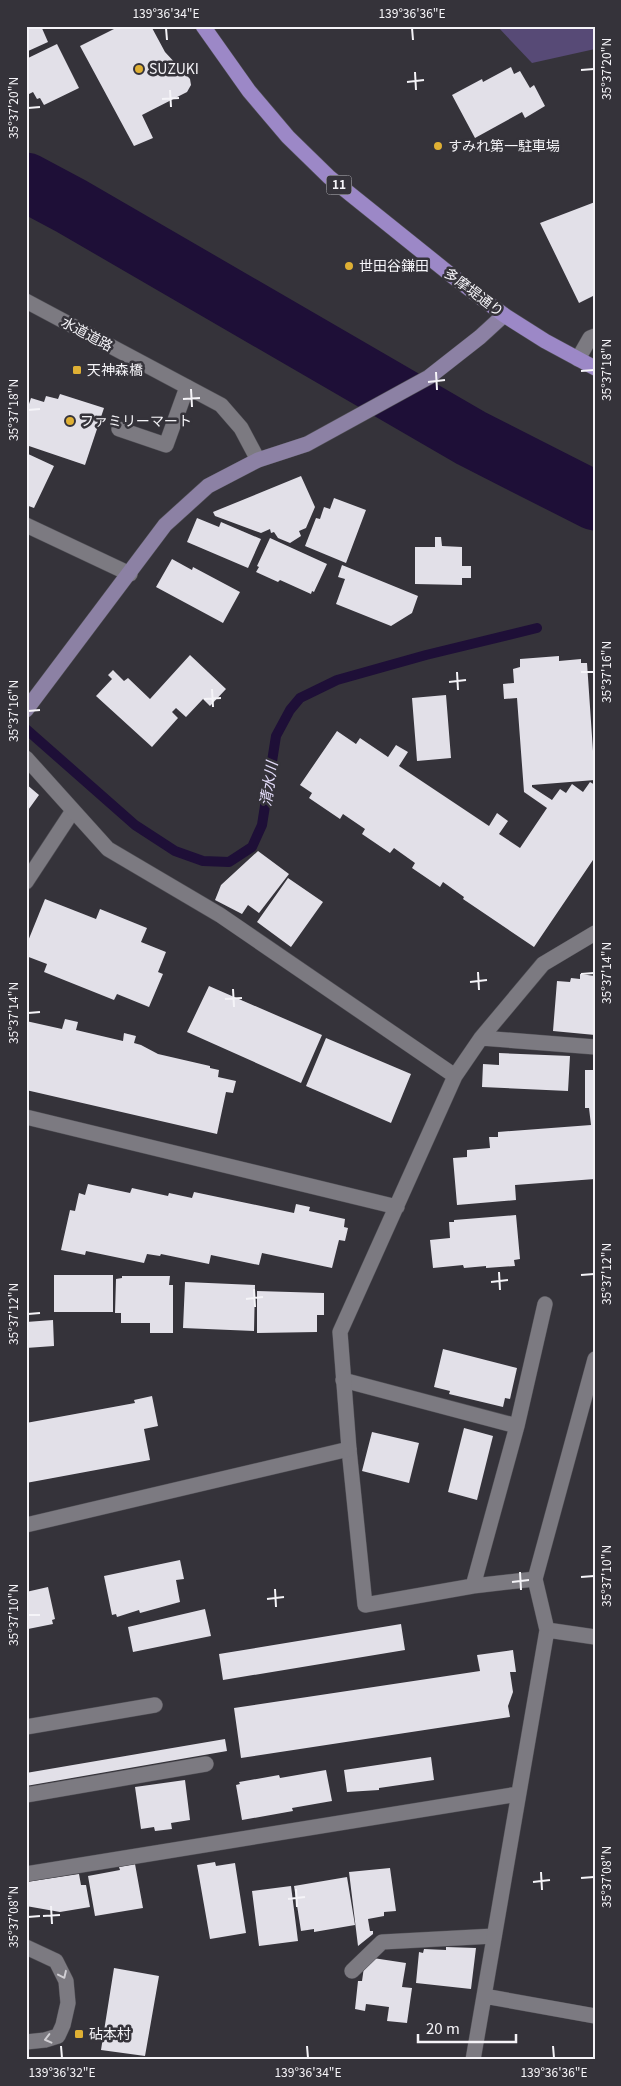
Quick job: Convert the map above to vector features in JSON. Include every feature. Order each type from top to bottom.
[{"type":"main road","name":"多摩堤通り","points":[[203,26],[249,91],[288,137],[329,177],[504,315],[595,368]]},
{"type":"street","name":"水道道路","points":[[26,301],[221,405],[241,428],[258,460]]},
{"type":"street","points":[[26,710],[130,574],[164,525],[208,486],[258,460],[307,444],[429,376],[480,337],[504,315]]},
{"type":"street","points":[[578,359],[590,338],[595,336]]},
{"type":"street","points":[[119,429],[166,445],[187,387]]},
{"type":"street","points":[[26,525],[130,574]]},
{"type":"street","points":[[26,758],[72,812],[108,849],[220,915],[455,1076]]},
{"type":"street","points":[[26,882],[72,812]]},
{"type":"street","points":[[535,1578],[474,1586],[364,1605],[340,1332],[455,1076],[481,1038],[543,964],[595,933]]},
{"type":"street","points":[[481,1038],[595,1047]]},
{"type":"street","points":[[26,1117],[396,1207]]},
{"type":"street","points":[[474,1586],[517,1426],[545,1304]]},
{"type":"street","points":[[473,2060],[546,1630],[535,1578],[595,1359]]},
{"type":"street","points":[[344,1380],[517,1426]]},
{"type":"street","points":[[26,1525],[349,1449]]},
{"type":"street","points":[[546,1630],[595,1637]]},
{"type":"street","points":[[26,1727],[155,1705]]},
{"type":"street","points":[[26,1795],[206,1764]]},
{"type":"street","points":[[26,1874],[518,1794]]},
{"type":"street","points":[[352,1971],[382,1942],[494,1936]]},
{"type":"street","points":[[26,1947],[56,1961],[66,1981],[68,2003],[63,2025],[58,2036],[26,2042]]},
{"type":"street","points":[[484,1996],[595,2016]]},
{"type":"shaded area","points":[[497,26],[595,26],[595,49],[532,63]]},
{"type":"building","points":[[26,26],[41,26],[48,42],[26,52]]},
{"type":"building","points":[[120,26],[151,26],[165,52],[190,79],[191,85],[187,92],[142,115],[153,138],[134,146],[80,46]]},
{"type":"building","points":[[57,44],[79,88],[44,105],[33,92],[29,94],[26,87],[26,59]]},
{"type":"building","points":[[511,67],[514,74],[520,71],[530,88],[534,85],[545,106],[525,118],[522,112],[475,138],[452,95],[482,79],[483,82]]},
{"type":"building","points":[[595,202],[595,295],[579,303],[540,223]]},
{"type":"building","points":[[60,394],[104,408],[85,465],[26,445],[26,413],[31,398],[44,402],[46,396],[58,399]]},
{"type":"building","points":[[26,453],[54,466],[34,508],[26,505]]},
{"type":"building","points":[[301,476],[315,507],[306,528],[299,531],[301,536],[290,543],[278,538],[274,532],[271,533],[270,529],[261,533],[215,516],[213,512]]},
{"type":"building","points":[[334,498],[366,510],[346,563],[305,546],[316,518],[320,519],[324,507],[330,509]]},
{"type":"building","points":[[197,518],[219,527],[221,522],[261,539],[248,568],[187,542]]},
{"type":"building","points":[[435,537],[441,537],[442,546],[462,547],[462,566],[471,566],[471,578],[462,578],[462,585],[415,584],[415,547],[435,547]]},
{"type":"building","points":[[270,538],[327,564],[314,592],[312,591],[311,594],[256,572]]},
{"type":"building","points":[[172,559],[192,570],[193,567],[240,592],[223,623],[156,587]]},
{"type":"building","points":[[342,565],[418,596],[412,613],[391,626],[336,604],[345,579],[338,577]]},
{"type":"building","points":[[190,655],[226,689],[210,706],[203,699],[186,717],[176,708],[172,712],[178,718],[152,747],[96,696],[112,679],[108,675],[113,670],[124,681],[128,678],[150,699]]},
{"type":"building","points":[[559,656],[559,661],[581,659],[581,663],[587,663],[595,780],[532,785],[532,787],[552,800],[560,789],[566,793],[572,784],[583,792],[590,782],[595,785],[595,857],[534,947],[463,899],[464,897],[443,882],[440,887],[412,868],[415,863],[394,848],[390,853],[362,834],[365,829],[343,814],[340,819],[309,798],[312,793],[300,785],[337,731],[356,744],[360,738],[388,757],[396,745],[408,752],[399,766],[489,826],[497,813],[508,821],[499,834],[520,848],[547,808],[524,792],[517,698],[504,699],[503,684],[514,683],[513,669],[520,667],[520,659]]},
{"type":"building","points":[[446,695],[451,758],[417,761],[412,698]]},
{"type":"building","points":[[26,784],[39,795],[26,813]]},
{"type":"building","points":[[258,851],[289,874],[259,913],[248,905],[242,914],[215,900],[221,885]]},
{"type":"building","points":[[288,878],[323,902],[291,947],[257,922]]},
{"type":"building","points":[[45,899],[96,919],[100,909],[147,928],[141,942],[166,952],[158,972],[163,974],[149,1007],[117,994],[114,1000],[44,972],[47,964],[26,956],[26,946]]},
{"type":"building","points":[[580,974],[595,976],[595,1035],[553,1031],[557,981],[570,982],[571,978],[580,979]]},
{"type":"building","points":[[209,986],[322,1035],[301,1083],[187,1032]]},
{"type":"building","points":[[65,1019],[78,1022],[76,1030],[123,1041],[124,1033],[136,1036],[134,1043],[158,1054],[210,1066],[210,1068],[219,1070],[218,1077],[236,1081],[233,1093],[226,1092],[217,1134],[26,1090],[26,1021],[62,1029]]},
{"type":"building","points":[[326,1038],[411,1074],[391,1123],[306,1086]]},
{"type":"building","points":[[499,1053],[570,1056],[568,1091],[482,1087],[483,1064],[499,1065]]},
{"type":"building","points":[[585,1070],[595,1070],[595,1179],[515,1185],[516,1200],[457,1205],[453,1158],[467,1157],[467,1150],[490,1148],[489,1137],[498,1137],[498,1132],[591,1125],[589,1108],[585,1108]]},
{"type":"building","points":[[88,1184],[130,1193],[132,1188],[168,1196],[169,1193],[192,1198],[194,1192],[294,1213],[296,1204],[310,1207],[309,1211],[345,1219],[344,1227],[348,1228],[345,1241],[339,1240],[332,1268],[262,1253],[259,1265],[211,1255],[209,1264],[161,1254],[160,1256],[147,1254],[144,1263],[86,1251],[85,1255],[61,1250],[70,1210],[75,1211],[79,1193],[85,1195]]},
{"type":"building","points":[[516,1215],[520,1259],[514,1260],[515,1266],[464,1268],[463,1265],[433,1268],[430,1240],[450,1238],[449,1222]]},
{"type":"building","points":[[54,1275],[113,1275],[113,1312],[54,1312]]},
{"type":"building","points":[[122,1276],[170,1276],[169,1285],[173,1285],[173,1333],[150,1333],[150,1323],[121,1323],[121,1313],[115,1313],[116,1279],[122,1278]]},
{"type":"building","points":[[185,1282],[255,1285],[254,1331],[183,1328]]},
{"type":"building","points":[[257,1291],[324,1293],[324,1315],[317,1315],[317,1332],[257,1333]]},
{"type":"building","points":[[53,1320],[54,1346],[26,1348],[26,1322]]},
{"type":"building","points":[[443,1349],[517,1368],[510,1399],[505,1398],[503,1407],[449,1394],[450,1391],[434,1387]]},
{"type":"building","points":[[152,1396],[158,1426],[144,1429],[150,1460],[26,1483],[26,1423],[135,1403],[134,1400]]},
{"type":"building","points":[[464,1428],[493,1436],[477,1500],[448,1492]]},
{"type":"building","points":[[372,1432],[419,1443],[409,1483],[362,1471]]},
{"type":"building","points":[[180,1560],[184,1579],[176,1580],[180,1602],[140,1613],[139,1610],[117,1617],[116,1614],[112,1615],[104,1576]]},
{"type":"building","points":[[48,1587],[55,1619],[52,1620],[53,1624],[26,1631],[26,1592]]},
{"type":"building","points":[[205,1609],[211,1636],[133,1652],[128,1627]]},
{"type":"building","points":[[401,1624],[405,1650],[223,1680],[219,1654]]},
{"type":"building","points":[[513,1650],[516,1672],[510,1672],[513,1692],[508,1706],[510,1717],[241,1758],[234,1708],[480,1671],[477,1655]]},
{"type":"building","points":[[225,1739],[227,1751],[26,1786],[26,1773]]},
{"type":"building","points":[[431,1757],[434,1780],[379,1788],[379,1790],[347,1792],[344,1770]]},
{"type":"building","points":[[326,1770],[332,1801],[292,1808],[293,1811],[242,1820],[236,1785],[240,1784],[239,1782],[279,1775],[280,1778]]},
{"type":"building","points":[[185,1780],[190,1820],[171,1823],[172,1829],[155,1831],[154,1827],[141,1829],[135,1787]]},
{"type":"building","points":[[215,1862],[216,1866],[235,1863],[246,1933],[210,1939],[197,1865]]},
{"type":"building","points":[[135,1864],[143,1908],[95,1916],[88,1876],[120,1870],[119,1867]]},
{"type":"building","points":[[390,1868],[396,1911],[384,1912],[384,1916],[368,1919],[370,1931],[373,1931],[373,1934],[358,1946],[349,1872]]},
{"type":"building","points":[[79,1874],[81,1885],[86,1885],[90,1907],[60,1912],[26,1906],[26,1882]]},
{"type":"building","points":[[347,1877],[355,1925],[314,1932],[314,1929],[301,1931],[294,1886]]},
{"type":"building","points":[[291,1886],[298,1941],[259,1946],[252,1891]]},
{"type":"building","points":[[446,1947],[476,1948],[471,1989],[416,1983],[419,1952],[423,1953],[424,1949],[446,1950]]},
{"type":"building","points":[[373,1958],[406,1963],[402,1987],[412,1988],[407,2023],[387,2021],[389,2007],[366,2004],[365,2011],[355,2009],[358,1981],[362,1981],[364,1967]]},
{"type":"building","points":[[114,1968],[159,1976],[145,2056],[101,2050]]},
{"type":"waterway","points":[[26,182],[71,206],[471,438],[595,501]]},
{"type":"waterway","name":"清水川","points":[[26,729],[135,825],[175,851],[203,861],[229,862],[252,847],[262,825],[276,736],[290,710],[300,698],[337,680],[426,655],[537,628]]},
{"type":"place","name":"SUZUKI","points":[[139,69]]},
{"type":"place","name":"すみれ第一駐車場","points":[[438,146]]},
{"type":"place","name":"世田谷鎌田","points":[[349,266]]},
{"type":"place","name":"天神森橋","points":[[77,370]]},
{"type":"place","name":"ファミリーマート","points":[[70,421]]},
{"type":"place","name":"砧本村","points":[[79,2034]]}]
